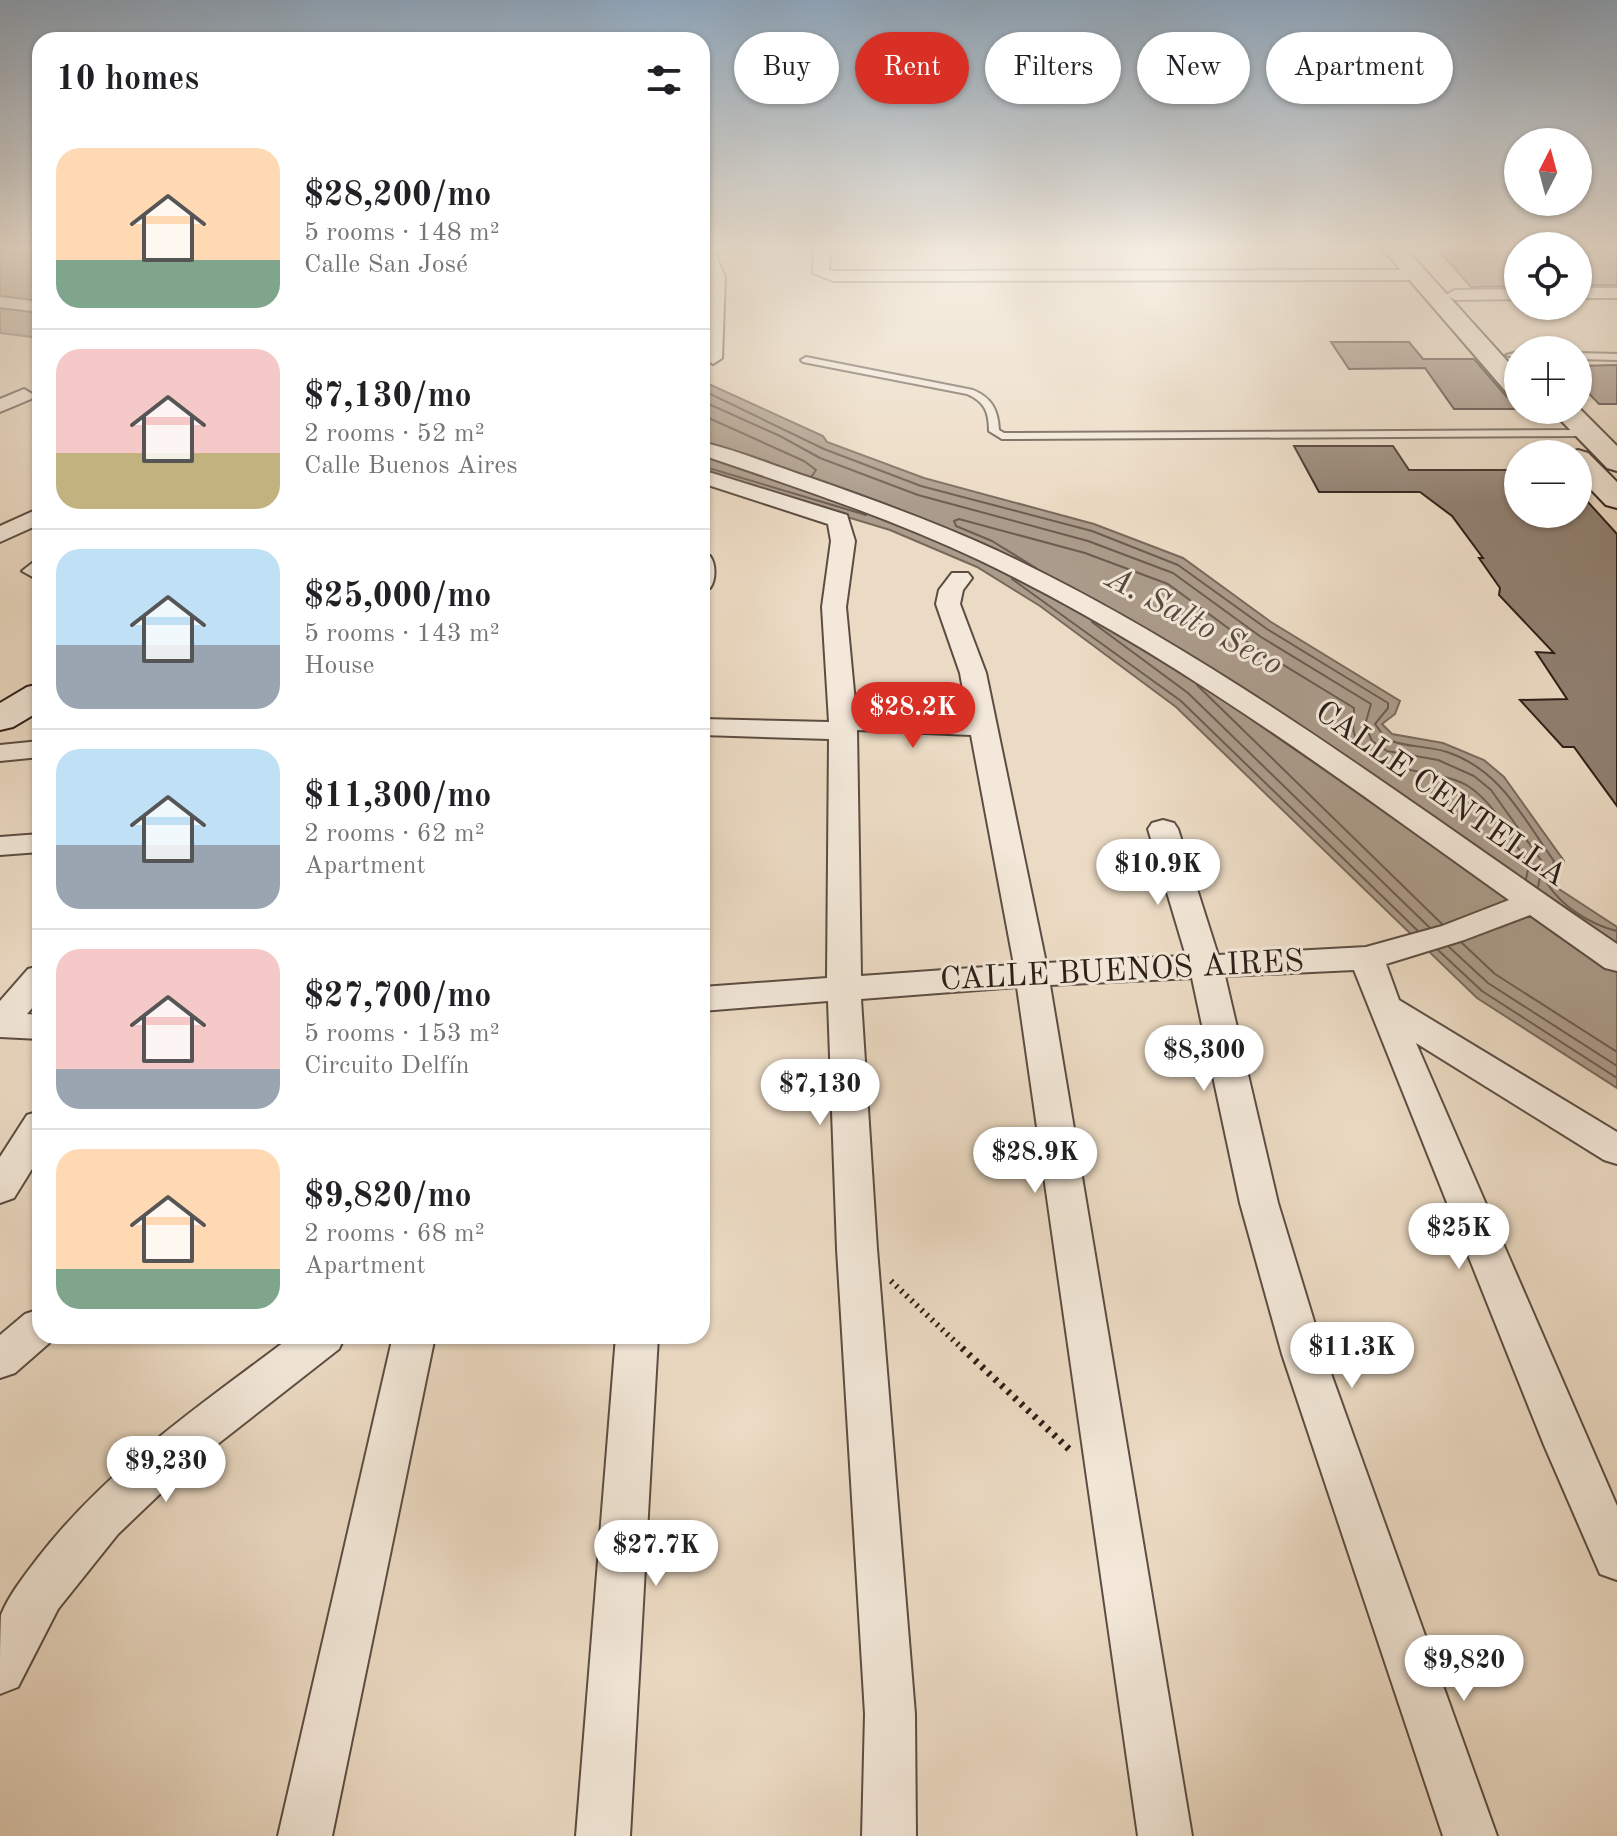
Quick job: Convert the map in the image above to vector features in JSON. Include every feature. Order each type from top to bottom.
[{"type":"street","points":[[713,358],[714,334]]},
{"type":"street","points":[[1469,334],[1504,373]]},
{"type":"street","points":[[0,406],[24,395]]},
{"type":"street","name":"CALLE CENTELLA","points":[[710,451],[946,536],[1054,589],[1147,640],[1280,724],[1617,960]]},
{"type":"street","points":[[1592,453],[1617,462]]},
{"type":"street","points":[[1592,465],[1617,499]]},
{"type":"street","points":[[710,479],[839,520],[843,541],[834,607],[842,726],[844,989],[857,1249],[890,1714],[889,1836]]},
{"type":"street","points":[[0,535],[32,519]]},
{"type":"street","points":[[960,578],[951,590],[948,604],[973,673],[1032,975],[1165,1836]]},
{"type":"street","points":[[0,719],[32,700]]},
{"type":"street","points":[[710,727],[984,727]]},
{"type":"street","points":[[0,753],[32,750]]},
{"type":"street","points":[[1163,829],[1206,968],[1259,1203],[1303,1354],[1470,1836]]},
{"type":"street","points":[[0,846],[32,844]]},
{"type":"street","name":"CALLE BUENOS AIRES","points":[[710,998],[1032,975],[1367,958],[1453,933],[1534,902]]},
{"type":"street","points":[[1367,958],[1384,1007],[1566,1445],[1617,1558]]},
{"type":"street","points":[[0,1024],[32,986]]},
{"type":"street","points":[[1384,1007],[1617,1150]]},
{"type":"street","points":[[0,1024],[32,1026]]},
{"type":"street","points":[[0,1188],[32,1138]]},
{"type":"street","points":[[0,1360],[32,1333]]},
{"type":"street","points":[[0,1669],[40,1594],[95,1524],[148,1472],[314,1344]]},
{"type":"street","points":[[305,1836],[412,1344]]},
{"type":"street","points":[[603,1836],[636,1344]]},
{"type":"lane","points":[[1592,356],[1617,357]]},
{"type":"lane","points":[[806,360],[970,392],[985,398],[994,411],[994,431],[1002,436],[1504,423]]},
{"type":"path","points":[[857,1249],[1114,1492]]},
{"type":"water","points":[[5,334],[32,334],[32,337]]},
{"type":"water","name":"A. Salto Seco","points":[[710,385],[823,436],[827,442],[924,478],[1094,524],[1183,558],[1271,622],[1400,701],[1395,714],[1382,724],[1392,734],[1443,743],[1484,760],[1504,777],[1564,861],[1555,883],[1559,889],[1617,927],[1617,1088],[1477,998],[1176,707],[1040,606],[977,567],[890,530],[710,475]]},
{"type":"building","points":[[1331,342],[1409,342],[1423,359],[1474,359],[1504,394],[1504,409],[1454,409],[1425,368],[1349,369]]},
{"type":"building","points":[[1617,365],[1617,404],[1599,404],[1592,397],[1592,366]]},
{"type":"building","points":[[1294,446],[1393,446],[1409,470],[1504,470],[1504,528],[1592,528],[1592,506],[1617,534],[1617,806],[1574,747],[1563,747],[1520,700],[1567,699],[1536,652],[1554,653],[1499,595],[1500,588],[1479,558],[1483,558],[1452,516],[1420,492],[1319,492]]}]
